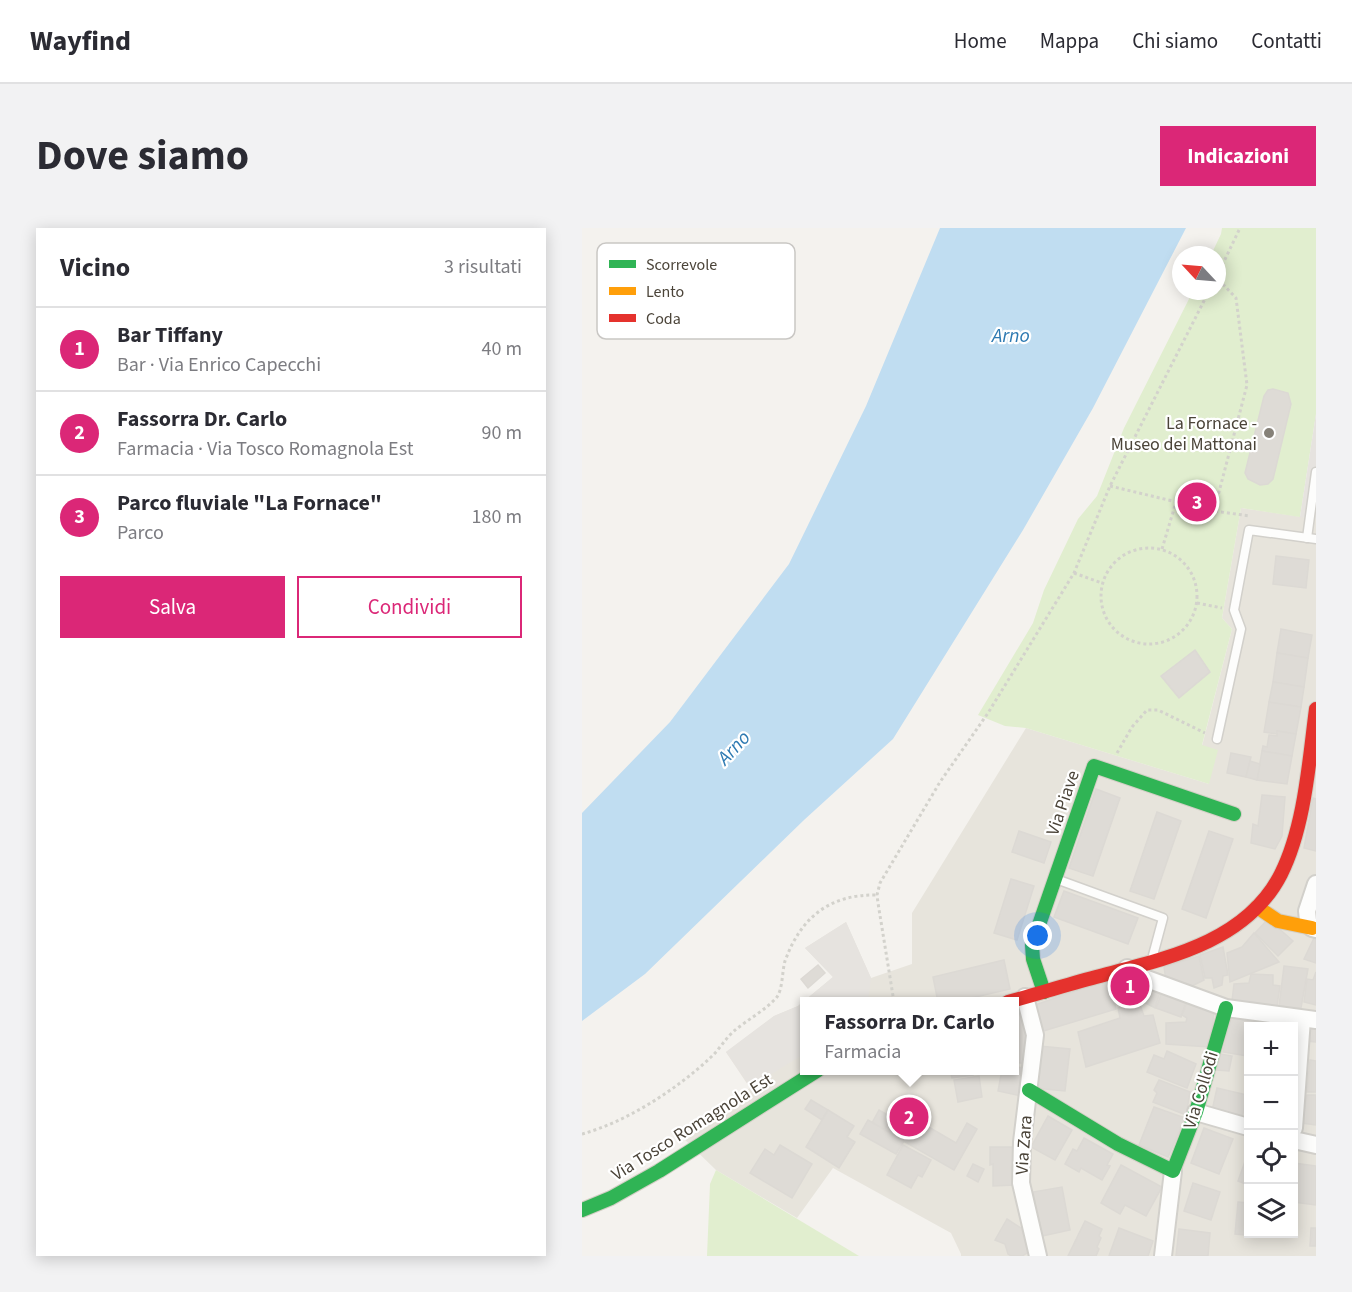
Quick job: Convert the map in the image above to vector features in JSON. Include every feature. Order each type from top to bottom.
[{"type":"street","points":[[1019,999],[1151,962],[1215,938],[1232,928],[1257,907],[1271,890],[1288,857],[1316,709]]},
{"type":"street","name":"Via Piave","points":[[1044,992],[1031,951],[1094,766],[1234,814]]},
{"type":"street","points":[[1314,929],[1308,921],[1307,911],[1316,884]]},
{"type":"street","points":[[1257,907],[1278,921],[1314,929]]},
{"type":"street","points":[[1127,968],[1148,979],[1226,1008],[1309,1019],[1298,1094]]},
{"type":"street","name":"Via Zara","points":[[1025,997],[1035,1035],[1022,1142],[1021,1183],[1038,1256]]},
{"type":"street","name":"Via Collodi","points":[[1163,1256],[1173,1172],[1196,1112],[1226,1008]]},
{"type":"street","name":"Via Tosco Romagnola Est","points":[[582,1210],[611,1198],[658,1171],[812,1075]]},
{"type":"street","points":[[1029,1090],[1116,1143],[1173,1172]]},
{"type":"street","points":[[1196,1112],[1244,1126]]},
{"type":"street","points":[[1298,1141],[1316,1145]]},
{"type":"lane","points":[[1217,739],[1241,629],[1234,610],[1249,530],[1311,539],[1316,472]]},
{"type":"lane","points":[[1055,879],[1162,918],[1151,962]]},
{"type":"path","points":[[1226,258],[1240,228]]},
{"type":"path","points":[[1214,511],[1248,385],[1236,298],[1226,287]]},
{"type":"path","points":[[893,997],[877,895],[880,884],[940,782],[988,713],[1074,573],[1110,486],[1204,300]]},
{"type":"path","points":[[1110,486],[1214,511],[1261,518]]},
{"type":"path","points":[[1162,549],[1176,502]]},
{"type":"path","points":[[1147,547],[1162,549],[1176,555],[1187,565],[1194,578],[1197,603],[1188,625],[1175,636],[1160,643],[1143,644],[1127,639],[1109,623],[1100,600],[1102,583],[1109,568],[1120,557],[1132,550],[1147,547]]},
{"type":"path","points":[[1074,573],[1102,583]]},
{"type":"path","points":[[1197,603],[1234,610]]},
{"type":"path","points":[[1109,771],[1128,734],[1147,710],[1158,710],[1217,739]]},
{"type":"path","points":[[582,1134],[629,1117],[696,1071],[734,1032],[778,996],[785,963],[807,921],[833,902],[857,894],[877,895]]},
{"type":"shaded area","points":[[1316,414],[1316,519],[1300,517]]},
{"type":"shaded area","points":[[1241,508],[1316,519],[1316,1256],[961,1256],[951,1233],[833,1168],[797,1218],[716,1170],[680,1135],[750,1088],[726,1052],[774,1016],[800,1004],[800,1075],[1019,1075],[1019,997],[809,997],[833,977],[805,948],[846,922],[871,978],[912,964],[912,913],[1026,728],[1209,784],[1202,746],[1232,629],[1222,618]]},
{"type":"shaded area","points":[[846,922],[871,978],[869,997],[809,997],[833,977],[805,948]]},
{"type":"shaded area","points":[[800,1004],[800,1056],[750,1087],[726,1052],[774,1016]]},
{"type":"green space","points":[[1222,228],[1316,228],[1316,414],[1300,517],[1241,508],[1222,618],[1232,629],[1202,745],[1218,750],[1209,784],[1026,728],[1005,726],[978,715],[1033,623],[1044,590],[1078,519],[1097,496],[1124,428],[1188,300],[1226,300],[1226,246],[1215,246]]},
{"type":"green space","points":[[716,1170],[859,1256],[707,1256],[710,1184]]},
{"type":"water","name":"Arno","points":[[940,228],[1186,228],[1177,246],[1172,246],[1172,255],[1093,408],[1023,530],[893,739],[804,820],[645,974],[582,1021],[582,813],[670,722],[789,564],[866,406]]},
{"type":"building","name":"La Fornace - Museo dei Mattonai","points":[[1268,390],[1288,393],[1291,404],[1273,479],[1268,484],[1260,485],[1248,479],[1245,473],[1264,396]]},
{"type":"building","points":[[1276,556],[1309,560],[1306,588],[1273,584]]},
{"type":"building","points":[[1281,629],[1312,635],[1308,658],[1277,653]]},
{"type":"building","points":[[1195,650],[1210,672],[1179,698],[1161,676]]},
{"type":"building","points":[[1277,653],[1308,658],[1304,687],[1273,682]]},
{"type":"building","points":[[1273,682],[1304,687],[1301,707],[1269,702]]},
{"type":"building","points":[[1269,702],[1301,707],[1296,734],[1277,731],[1277,734],[1264,732]]},
{"type":"building","points":[[1277,731],[1296,734],[1292,756],[1262,751],[1263,746],[1267,747],[1269,735],[1277,736]]},
{"type":"building","points":[[1262,751],[1292,756],[1287,784],[1257,780]]},
{"type":"building","points":[[1231,753],[1251,757],[1246,777],[1227,773]]},
{"type":"building","points":[[1250,761],[1260,764],[1257,780],[1246,777]]},
{"type":"building","points":[[1096,789],[1120,798],[1093,876],[1069,868]]},
{"type":"building","points":[[1262,795],[1285,797],[1282,836],[1275,849],[1251,843],[1253,824],[1258,826]]},
{"type":"building","points":[[1313,798],[1316,799],[1316,851],[1304,848]]},
{"type":"building","points":[[1157,812],[1181,821],[1154,899],[1130,891]]},
{"type":"building","points":[[1019,831],[1051,842],[1044,863],[1012,852]]},
{"type":"building","points":[[1209,831],[1233,839],[1206,918],[1182,909]]},
{"type":"building","points":[[1011,879],[1034,886],[1017,940],[994,933]]},
{"type":"building","points":[[1064,891],[1138,918],[1128,944],[1054,917]]},
{"type":"building","points":[[1268,919],[1293,941],[1278,956],[1255,933]]},
{"type":"building","points":[[1254,933],[1279,962],[1230,982],[1227,953],[1242,947]]},
{"type":"building","points":[[1316,938],[1316,963],[1304,959]]},
{"type":"building","points":[[1223,947],[1228,975],[1223,976],[1222,985],[1214,988],[1212,978],[1205,978],[1200,955]]},
{"type":"building","points":[[1199,956],[1204,980],[1188,988],[1166,980],[1164,967]]},
{"type":"building","points":[[1004,960],[1010,989],[976,997],[937,997],[933,977]]},
{"type":"building","points":[[818,965],[825,973],[808,988],[801,979]]},
{"type":"building","points":[[1284,966],[1308,969],[1301,1008],[1279,1006]]},
{"type":"building","points":[[1316,972],[1316,1005],[1304,1002],[1307,979],[1313,980]]},
{"type":"building","points":[[1129,974],[1162,986],[1155,1008],[1138,999],[1119,1004],[1110,979]]},
{"type":"building","points":[[1251,974],[1273,975],[1273,985],[1280,986],[1277,1006],[1232,1001],[1234,984],[1249,983]]},
{"type":"building","points":[[1108,980],[1116,1009],[1040,1032],[1032,1006]]},
{"type":"building","points":[[1164,987],[1188,996],[1181,1017],[1156,1008]]},
{"type":"building","points":[[1189,997],[1215,1006],[1209,1047],[1166,1044],[1166,1023],[1186,1022],[1187,1018],[1182,1015]]},
{"type":"building","points":[[1139,1002],[1144,1016],[1153,1015],[1160,1043],[1086,1067],[1078,1032],[1120,1018],[1118,1008]]},
{"type":"building","points":[[1022,1011],[1030,1038],[1026,1064],[1019,1063],[1019,1012]]},
{"type":"building","points":[[1232,1015],[1291,1022],[1244,1022],[1244,1055],[1223,1052]]},
{"type":"building","points":[[1316,1024],[1316,1042],[1306,1041],[1307,1025]]},
{"type":"building","points":[[1039,1046],[1070,1049],[1065,1091],[1035,1088]]},
{"type":"building","points":[[1167,1051],[1196,1064],[1187,1088],[1147,1072],[1154,1055],[1164,1059]]},
{"type":"building","points":[[1220,1054],[1232,1056],[1229,1071],[1217,1070]]},
{"type":"building","points":[[1310,1060],[1316,1061],[1316,1092],[1307,1092]]},
{"type":"building","points":[[1019,1067],[1027,1068],[1021,1096],[998,1091],[1001,1075],[1019,1075]]},
{"type":"building","points":[[951,1075],[973,1075],[952,1078]]},
{"type":"building","points":[[979,1076],[982,1097],[958,1102],[954,1080]]},
{"type":"building","points":[[1159,1080],[1190,1092],[1186,1115],[1153,1102],[1157,1093],[1154,1090]]},
{"type":"building","points":[[1217,1088],[1244,1094],[1242,1118],[1212,1111]]},
{"type":"building","points":[[1307,1095],[1316,1095],[1316,1125],[1302,1123]]},
{"type":"building","points":[[811,1100],[828,1110],[822,1120],[805,1109]]},
{"type":"building","points":[[1154,1107],[1185,1118],[1168,1157],[1139,1145]]},
{"type":"building","points":[[896,1108],[956,1143],[967,1123],[977,1129],[954,1170],[884,1130]]},
{"type":"building","points":[[828,1110],[854,1126],[847,1137],[855,1142],[839,1168],[806,1147]]},
{"type":"building","points":[[879,1110],[891,1117],[884,1130],[872,1123]]},
{"type":"building","points":[[1048,1116],[1072,1130],[1055,1160],[1031,1147]]},
{"type":"building","points":[[868,1120],[904,1141],[896,1154],[860,1134]]},
{"type":"building","points":[[1204,1128],[1233,1139],[1219,1174],[1191,1163]]},
{"type":"building","points":[[1084,1138],[1113,1154],[1107,1165],[1110,1166],[1102,1180],[1081,1168],[1079,1172],[1065,1164],[1073,1149],[1077,1151]]},
{"type":"building","points":[[780,1145],[812,1164],[792,1198],[750,1173],[765,1149],[774,1155]]},
{"type":"building","points":[[903,1145],[931,1160],[922,1177],[918,1175],[911,1188],[887,1175]]},
{"type":"building","points":[[990,1147],[1016,1147],[1015,1185],[993,1186]]},
{"type":"building","points":[[973,1164],[984,1169],[978,1182],[967,1176]]},
{"type":"building","points":[[1244,1164],[1244,1183],[1238,1181]]},
{"type":"building","points":[[1298,1164],[1316,1166],[1316,1205],[1298,1203]]},
{"type":"building","points":[[1121,1165],[1162,1187],[1146,1216],[1125,1205],[1120,1214],[1101,1203]]},
{"type":"building","points":[[1193,1183],[1220,1192],[1211,1220],[1184,1211]]},
{"type":"building","points":[[1062,1187],[1070,1230],[1042,1236],[1033,1192]]},
{"type":"building","points":[[1238,1202],[1244,1203],[1244,1235],[1235,1234]]},
{"type":"building","points":[[1007,1219],[1021,1228],[1029,1252],[1022,1256],[1011,1256],[1005,1244],[995,1240]]},
{"type":"building","points":[[1085,1221],[1102,1229],[1096,1256],[1068,1256]]},
{"type":"building","points":[[1119,1228],[1153,1241],[1148,1256],[1109,1256]]},
{"type":"building","points":[[1311,1228],[1316,1228],[1316,1246],[1310,1246]]},
{"type":"building","points":[[1179,1229],[1210,1233],[1208,1256],[1176,1256]]},
{"type":"traffic: fast","points":[[1044,992],[1033,959],[1032,945],[1094,766],[1234,814]]},
{"type":"traffic: fast","points":[[1029,1090],[1118,1144],[1173,1171],[1196,1112],[1226,1008]]},
{"type":"traffic: fast","points":[[582,1210],[611,1198],[659,1171],[810,1075]]},
{"type":"traffic: slow","points":[[1257,907],[1278,921],[1312,928]]},
{"type":"traffic: jam","points":[[1019,999],[1175,955],[1201,945],[1247,917],[1266,897],[1281,874],[1296,835],[1305,793],[1316,709]]},
{"type":"place","name":"La Fornace - Museo dei Mattonai","points":[[1269,433]]},
{"type":"place","name":"Parco fluviale \"La Fornace\"","points":[[1197,502]]},
{"type":"place","name":"Bar Tiffany","points":[[1130,986]]},
{"type":"place","name":"Fassorra Dr. Carlo","points":[[909,1117]]}]
